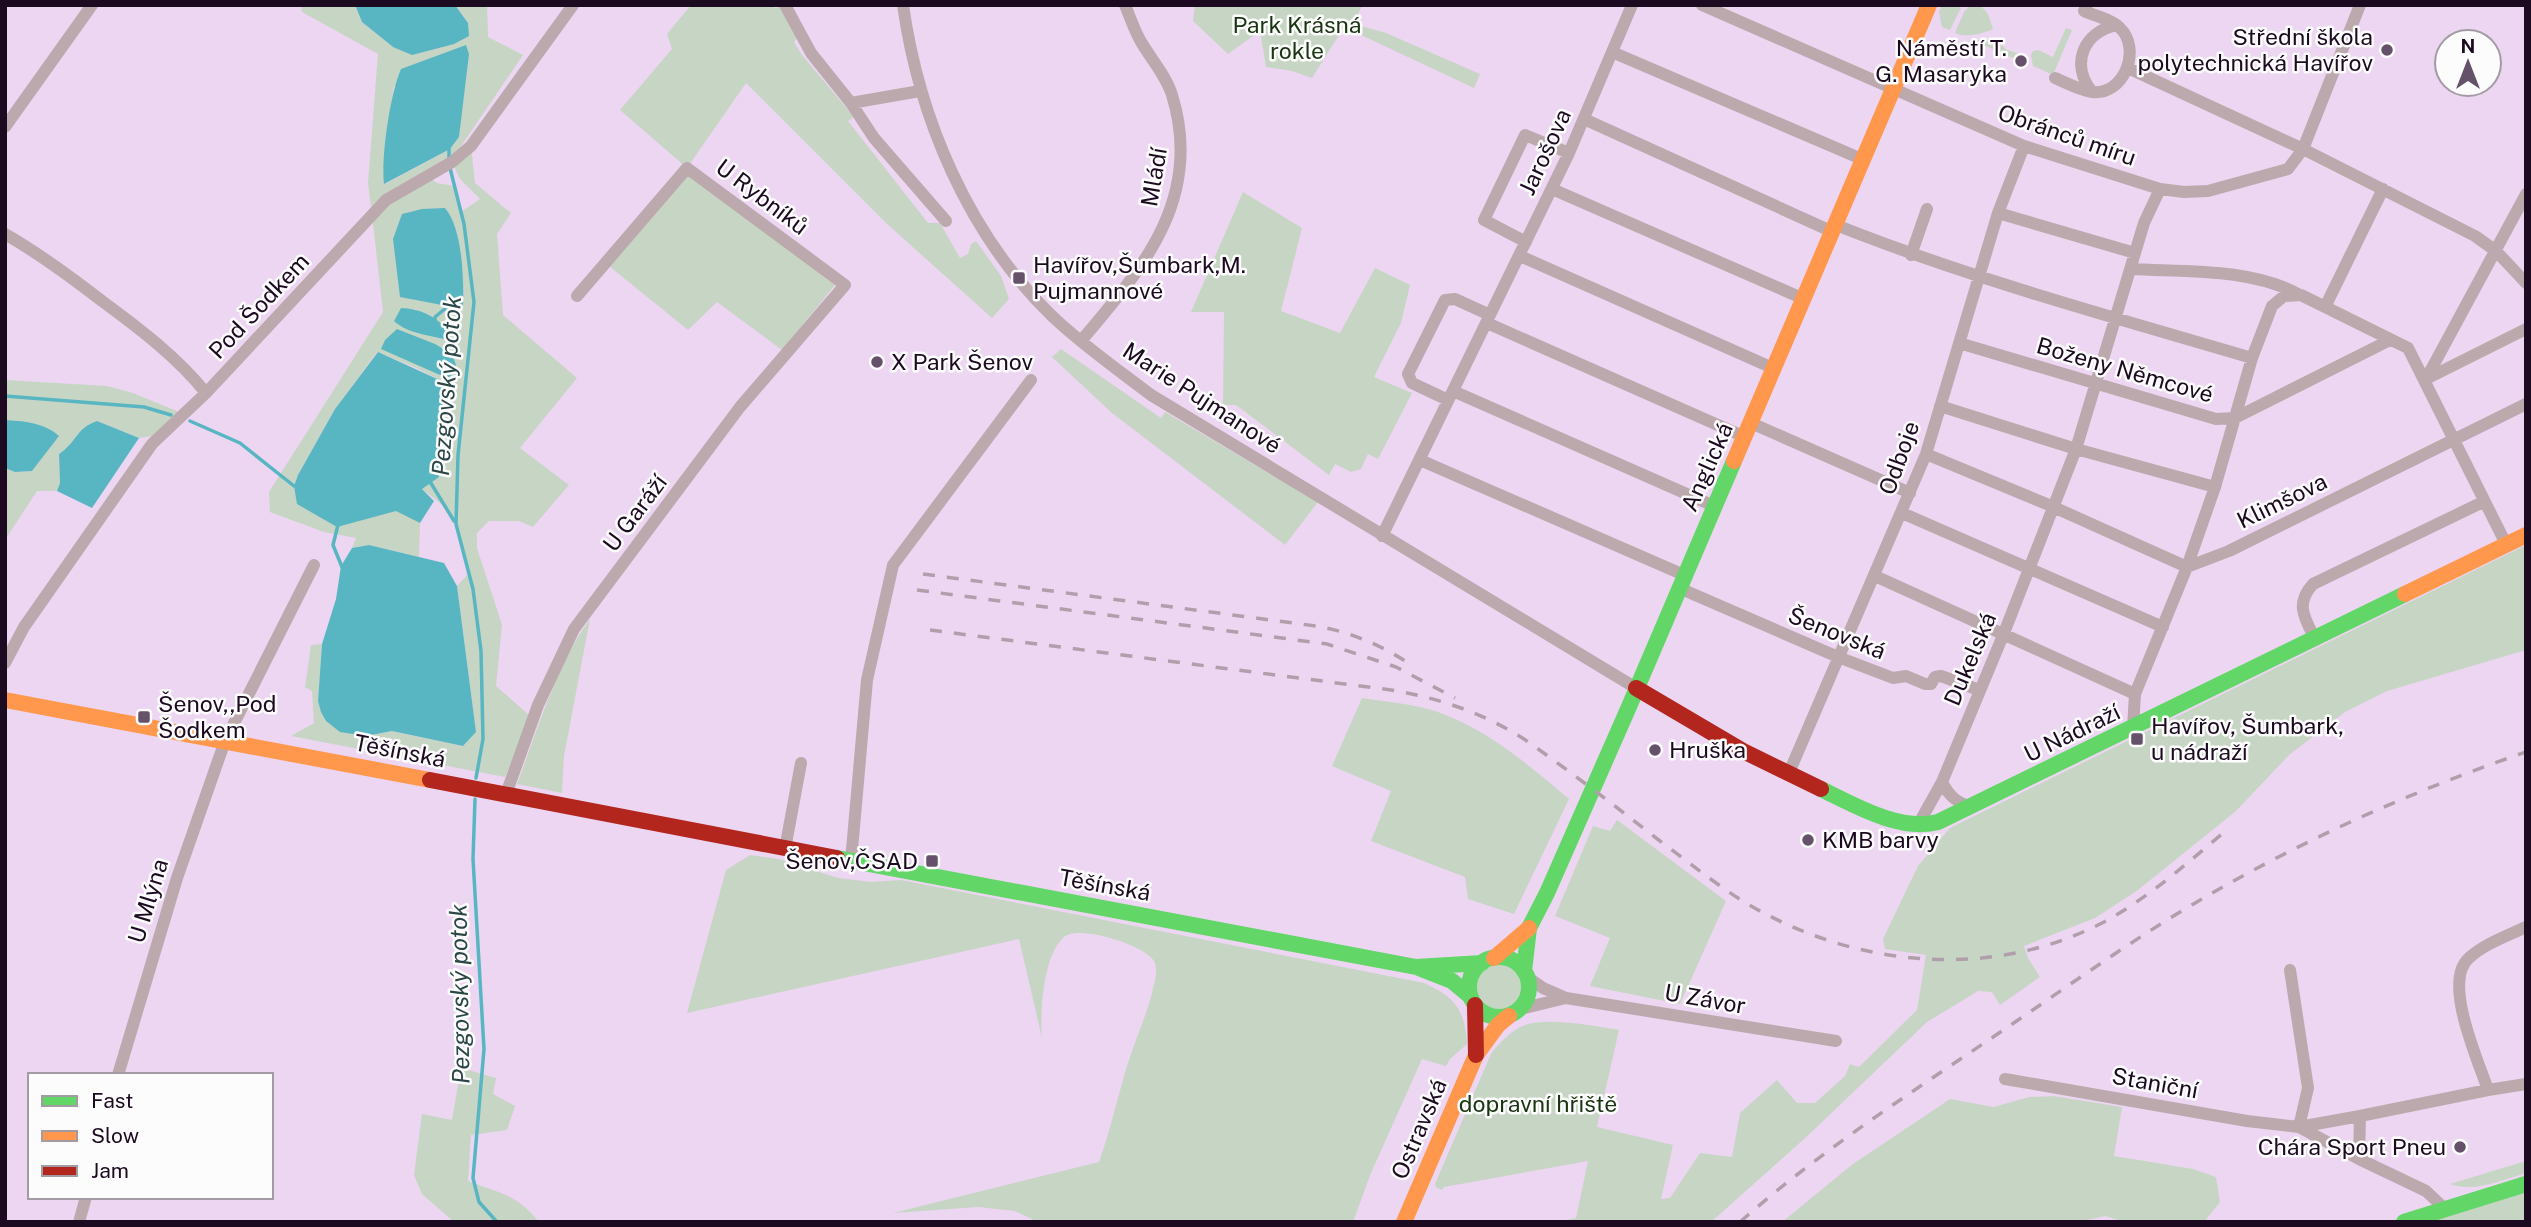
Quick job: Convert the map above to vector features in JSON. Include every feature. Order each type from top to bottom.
[{"type":"main road","name":"Anglická","points":[[1526,974],[1529,928],[1547,893],[1748,430],[1929,5]]},
{"type":"main road","name":"U Nádraží","points":[[1636,688],[1714,736],[1788,775],[1892,820],[1919,825],[1944,820],[1972,807],[2526,535]]},
{"type":"main road","name":"Těšínská","points":[[5,700],[1416,967],[1452,981],[1473,1000]]},
{"type":"main road","name":"Anglická","points":[[1488,960],[1529,928]]},
{"type":"main road","points":[[1510,959],[1526,974],[1528,994],[1514,1012],[1490,1016],[1473,1000],[1471,978],[1488,960],[1510,959]]},
{"type":"main road","name":"Těšínská","points":[[1416,967],[1488,960]]},
{"type":"main road","name":"Ostravská","points":[[1473,1000],[1478,1026],[1476,1055]]},
{"type":"main road","name":"Ostravská","points":[[1404,1222],[1476,1055],[1498,1024],[1514,1012]]},
{"type":"main road","points":[[2404,1222],[2526,1184]]},
{"type":"street","points":[[5,127],[92,5]]},
{"type":"street","name":"Pod Šodkem","points":[[5,663],[24,627],[152,444],[206,393],[386,200],[452,162],[471,146],[573,5]]},
{"type":"street","points":[[785,5],[811,53],[851,103],[874,138],[946,221]]},
{"type":"street","name":"Marie Pujmanové","points":[[903,5],[920,91],[941,151],[968,204],[1000,252],[1049,313],[1151,395],[1636,688]]},
{"type":"street","name":"Mládí","points":[[1081,341],[1139,270],[1166,225],[1179,182],[1182,147],[1171,92],[1139,38],[1125,5]]},
{"type":"street","name":"Jarošova","points":[[1382,536],[1569,153],[1632,5]]},
{"type":"street","name":"Obránců míru","points":[[1702,5],[2024,146],[2160,189],[2208,191],[2246,182],[2288,169],[2302,149]]},
{"type":"street","points":[[2302,149],[2360,5]]},
{"type":"street","points":[[2055,78],[2092,92],[2102,91],[2116,84],[2127,68],[2130,51],[2126,35],[2118,25],[2086,8]]},
{"type":"street","points":[[2092,92],[2084,81],[2080,66],[2085,48],[2103,28],[2118,25]]},
{"type":"street","points":[[1612,52],[1864,160]]},
{"type":"street","points":[[2127,68],[2302,149],[2475,236],[2496,251],[2526,283]]},
{"type":"street","points":[[851,103],[920,91]]},
{"type":"street","points":[[1584,119],[1835,228],[1979,277],[2252,358]]},
{"type":"street","points":[[1526,242],[1484,220],[1525,135],[1569,153]]},
{"type":"street","name":"Odboje","points":[[1788,775],[1926,454],[1998,213],[2024,146]]},
{"type":"street","name":"U Rybníků","points":[[577,296],[687,167],[845,285]]},
{"type":"street","points":[[1552,188],[1804,299]]},
{"type":"street","name":"Dukelská","points":[[1919,825],[1942,782],[2076,449],[2117,318],[2134,253],[2160,189]]},
{"type":"street","points":[[2325,307],[2383,189]]},
{"type":"street","points":[[2426,379],[2526,194]]},
{"type":"street","points":[[1911,255],[1927,209]]},
{"type":"street","points":[[1998,213],[2134,253]]},
{"type":"street","points":[[5,234],[39,254],[141,330],[188,370],[206,393]]},
{"type":"street","points":[[1520,256],[1774,369]]},
{"type":"street","points":[[2131,269],[2257,277],[2281,285],[2408,348],[2426,379],[2483,502],[2506,544]]},
{"type":"street","name":"U Garáží","points":[[506,794],[538,705],[574,629],[740,407],[845,285]]},
{"type":"street","points":[[2133,728],[2135,694],[2187,567],[2215,487],[2252,358],[2272,306],[2284,296],[2301,295]]},
{"type":"street","points":[[1714,506],[1450,395],[1412,383],[1408,374],[1446,299],[1455,299],[1489,319],[1748,430],[1910,494]]},
{"type":"street","points":[[2426,379],[2526,329]]},
{"type":"street","name":"Boženy Němcové","points":[[1959,343],[2216,419],[2235,418],[2390,340]]},
{"type":"street","points":[[851,860],[867,680],[893,565],[1031,380]]},
{"type":"street","name":"Klimšova","points":[[2187,567],[2230,551],[2526,404]]},
{"type":"street","points":[[1940,406],[2076,449],[2215,487]]},
{"type":"street","points":[[1926,454],[2187,567]]},
{"type":"street","name":"Šenovská","points":[[1420,460],[1838,657],[1893,678],[1906,676],[1931,684],[1935,677],[1941,676],[1979,690]]},
{"type":"street","points":[[2315,639],[2302,605],[2304,594],[2313,584],[2483,502]]},
{"type":"street","points":[[1902,513],[2163,627]]},
{"type":"street","points":[[225,741],[314,565]]},
{"type":"street","points":[[1875,576],[2135,694]]},
{"type":"street","name":"U Mlýna","points":[[119,1073],[177,878],[225,741]]},
{"type":"street","points":[[785,849],[801,763]]},
{"type":"street","points":[[1942,782],[1951,796],[1972,807]]},
{"type":"street","points":[[2488,1090],[2461,1008],[2458,974],[2468,958],[2526,927]]},
{"type":"street","points":[[2290,970],[2307,1079],[2307,1097],[2299,1128]]},
{"type":"street","name":"U Závor","points":[[1526,974],[1543,988],[1566,998],[1836,1041]]},
{"type":"street","name":"U Závor","points":[[1514,1012],[1566,998]]},
{"type":"street","name":"Staniční","points":[[2005,1079],[2299,1128],[2526,1084]]},
{"type":"street","points":[[2359,1159],[2360,1116]]},
{"type":"street","name":"Staniční","points":[[2299,1128],[2426,1191],[2445,1209]]},
{"type":"street","points":[[79,1222],[85,1199]]},
{"type":"green space","points":[[301,5],[355,5],[362,22],[393,47],[468,23],[455,5],[487,5],[488,37],[523,55],[457,152],[385,194],[371,207],[368,183],[378,54],[302,12]],"holes":[[[394,86],[460,123],[459,137],[450,149],[385,184],[388,125]]]},
{"type":"green space","points":[[691,5],[782,6],[799,35],[794,42],[802,55],[854,117],[848,121],[928,223],[940,223],[960,258],[968,254],[971,244],[976,241],[1001,276],[1009,299],[992,318],[886,223],[746,83],[687,168],[620,110],[672,49],[667,34]]},
{"type":"green space","name":"Park Krásná rokle","points":[[1195,5],[1362,5],[1354,24],[1386,33],[1480,74],[1474,88],[1344,27],[1312,78],[1292,71],[1266,67],[1260,31],[1228,54],[1193,21]]},
{"type":"green space","points":[[1942,5],[1961,8],[1950,30],[1942,27],[1939,12]]},
{"type":"green space","points":[[1971,5],[1984,9],[1993,29],[1974,35],[1955,33],[1964,12]]},
{"type":"green space","points":[[2066,28],[2072,30],[2053,75],[2033,66],[2033,51],[2038,50],[2053,57]]},
{"type":"green space","points":[[1994,38],[2007,50],[2024,55],[2022,62],[1974,41]]},
{"type":"green space","points":[[471,146],[475,183],[511,213],[497,234],[503,315],[577,378],[520,448],[569,485],[533,527],[519,521],[489,521],[477,533],[477,548],[502,625],[496,686],[530,716],[505,777],[291,736],[314,723],[312,691],[305,687],[311,645],[322,644],[318,701],[366,736],[392,731],[463,746],[476,732],[457,586],[469,573],[456,524],[444,506],[422,489],[440,426],[446,383],[377,352],[335,409],[294,486],[397,511],[420,523],[419,557],[369,545],[352,548],[356,538],[324,532],[270,512],[269,492],[383,312],[372,215],[427,176],[437,183],[454,186],[461,212],[480,199],[460,179],[452,162]],"holes":[[[445,208],[451,217],[458,242],[463,309],[450,306]],[[415,309],[447,340],[413,332]],[[397,329],[414,336],[448,379],[415,363]]]},
{"type":"green space","points":[[687,174],[835,285],[782,350],[717,302],[688,330],[609,266]]},
{"type":"green space","points":[[1243,192],[1302,228],[1281,311],[1340,333],[1375,268],[1410,285],[1401,323],[1374,377],[1412,393],[1378,459],[1368,454],[1361,469],[1351,472],[1335,464],[1329,475],[1236,405],[1223,405],[1224,312],[1191,312]]},
{"type":"green space","points":[[1061,349],[1161,418],[1165,412],[1318,502],[1285,545],[1112,413],[1052,357]]},
{"type":"green space","points":[[5,380],[107,386],[133,393],[179,412],[152,436],[139,438],[97,421],[85,427],[59,454],[60,483],[57,491],[37,491],[5,540],[5,468],[15,472],[32,471],[51,446],[21,421],[5,420]]},
{"type":"green space","name":"dopravní hřiště","points":[[2526,545],[2526,650],[2387,691],[2345,712],[2289,755],[2236,811],[2138,890],[2095,918],[2024,946],[2040,977],[2000,1005],[1992,992],[1978,991],[1927,1022],[1803,1140],[1711,1222],[1559,1222],[1576,1218],[1588,1161],[1444,1187],[1442,1190],[1436,1187],[1491,1054],[1506,1037],[1520,1027],[1558,1022],[1619,1030],[1597,1127],[1673,1145],[1661,1199],[1670,1198],[1700,1153],[1732,1157],[1740,1113],[1777,1080],[1797,1103],[1815,1103],[1845,1076],[1850,1064],[1859,1067],[1917,1010],[1926,955],[1885,949],[1883,939],[1918,866],[1950,828]]},
{"type":"green space","points":[[590,619],[564,756],[562,793],[517,784],[567,656]]},
{"type":"green space","points":[[1362,698],[1420,707],[1457,720],[1507,750],[1569,799],[1514,914],[1468,899],[1465,877],[1371,841],[1391,791],[1332,766]]},
{"type":"green space","points":[[1617,820],[1726,901],[1680,1004],[1590,986],[1610,938],[1555,916],[1593,826],[1610,831]]},
{"type":"green space","points":[[750,855],[779,859],[838,878],[872,882],[901,880],[1424,983],[1451,999],[1461,1013],[1467,1044],[1446,1066],[1422,1059],[1371,1173],[1353,1222],[1038,1222],[1015,1211],[979,1207],[893,1213],[1099,1162],[1152,994],[1156,977],[1155,963],[1140,950],[1112,939],[1083,933],[1064,937],[1057,945],[1047,970],[1042,1038],[1019,939],[687,1013],[726,870]]},
{"type":"green space","points":[[1499,965],[1514,972],[1521,987],[1514,1002],[1499,1009],[1484,1002],[1477,987],[1484,972]]},
{"type":"green space","points":[[461,1068],[496,1078],[493,1094],[515,1106],[507,1130],[471,1135],[468,1181],[515,1200],[539,1222],[454,1222],[422,1194],[414,1175],[422,1114],[452,1120]]},
{"type":"green space","points":[[2053,1096],[2122,1107],[2114,1156],[2193,1169],[2216,1177],[2220,1202],[2204,1222],[2125,1222],[2105,1216],[2078,1222],[1782,1222],[1853,1164],[1950,1099],[1994,1107],[2029,1097]]},
{"type":"green space","points":[[2526,1161],[2526,1173],[2498,1182],[2469,1187],[2450,1184]]},
{"type":"green space","points":[[2526,1191],[2526,1222],[2426,1222]]},
{"type":"water","points":[[355,5],[455,5],[468,23],[469,36],[454,44],[412,55],[393,47],[362,22]]},
{"type":"water","points":[[466,45],[469,54],[459,137],[450,149],[384,184],[387,126],[401,69]]},
{"type":"water","points":[[445,208],[456,229],[459,242],[463,309],[400,297],[393,239],[402,214],[422,209]]},
{"type":"water","points":[[401,308],[420,311],[436,320],[446,328],[447,340],[412,331],[394,321]]},
{"type":"water","points":[[397,329],[452,354],[456,365],[449,379],[381,349],[385,340]]},
{"type":"water","points":[[378,352],[446,383],[440,426],[439,477],[422,489],[434,501],[420,523],[396,511],[337,527],[297,504],[294,486],[335,409]]},
{"type":"water","points":[[5,420],[41,425],[59,436],[32,471],[15,472],[5,468]]},
{"type":"water","points":[[97,421],[139,438],[92,508],[57,491],[60,483],[59,454],[80,431]]},
{"type":"water","points":[[369,545],[444,563],[457,586],[476,732],[463,746],[392,731],[366,736],[340,732],[326,721],[321,712],[318,701],[322,644],[336,599],[341,566],[352,548]]},
{"type":"waterway","name":"Pezgovský potok","points":[[449,148],[449,164],[464,224],[474,302],[458,455],[456,524],[473,589],[481,651],[483,739],[476,778]]},
{"type":"waterway","points":[[435,322],[435,317],[452,303]]},
{"type":"waterway","points":[[5,396],[144,407],[171,415]]},
{"type":"waterway","points":[[190,421],[240,443],[294,486],[298,486]]},
{"type":"waterway","points":[[429,480],[454,521]]},
{"type":"waterway","points":[[338,525],[333,545],[342,567]]},
{"type":"waterway","name":"Pezgovský potok","points":[[475,799],[473,859],[484,1049],[473,1178],[479,1202],[497,1222]]},
{"type":"railway","points":[[923,574],[1316,626],[1367,641],[1414,667]]},
{"type":"railway","points":[[917,590],[1327,644],[1396,667],[1455,698]]},
{"type":"railway","points":[[930,630],[1391,690],[1460,708],[1524,739],[1741,900],[1783,923],[1828,940],[1873,952],[1920,959],[1967,959],[2014,953],[2060,941],[2104,922],[2136,902],[2223,833]]},
{"type":"railway","points":[[1740,1222],[1865,1124],[2116,953],[2190,906],[2271,861],[2354,820],[2439,784],[2526,752]]},
{"type":"traffic: fast","points":[[1524,971],[1529,928],[1628,709],[1734,461]]},
{"type":"traffic: fast","points":[[1821,789],[1893,820],[1923,824],[1938,822],[2405,594]]},
{"type":"traffic: fast","points":[[837,858],[1416,967],[1482,963]]},
{"type":"traffic: fast","points":[[1499,957],[1516,962],[1524,970],[1529,987],[1524,1004],[1516,1012],[1499,1017],[1482,1012],[1474,1004],[1469,987],[1474,970],[1482,962],[1499,957]]},
{"type":"traffic: fast","points":[[1419,968],[1452,981],[1470,996]]},
{"type":"traffic: fast","points":[[2404,1222],[2526,1184]]},
{"type":"traffic: slow","points":[[1734,461],[1929,5]]},
{"type":"traffic: slow","points":[[2405,594],[2526,535]]},
{"type":"traffic: slow","points":[[5,700],[430,780]]},
{"type":"traffic: slow","points":[[1494,958],[1529,928]]},
{"type":"traffic: slow","points":[[1404,1222],[1476,1055],[1498,1025],[1509,1016]]},
{"type":"traffic: jam","points":[[1636,688],[1743,751],[1821,789]]},
{"type":"traffic: jam","points":[[430,780],[837,858]]},
{"type":"traffic: jam","points":[[1475,1005],[1476,1055]]},
{"type":"place","name":"Střední škola polytechnická Havířov","points":[[2387,50]]},
{"type":"place","name":"Náměstí T. G. Masaryka","points":[[2021,61]]},
{"type":"place","name":"Havířov,Šumbark,M. Pujmannové","points":[[1019,278]]},
{"type":"place","name":"X Park Šenov","points":[[877,362]]},
{"type":"place","name":"Šenov,,Pod Šodkem","points":[[144,717]]},
{"type":"place","name":"Havířov, Šumbark, u nádraží","points":[[2137,739]]},
{"type":"place","name":"Hruška","points":[[1655,750]]},
{"type":"place","name":"KMB barvy","points":[[1808,840]]},
{"type":"place","name":"Šenov,ČSAD","points":[[932,861]]},
{"type":"place","name":"Chára Sport Pneu","points":[[2460,1147]]}]
